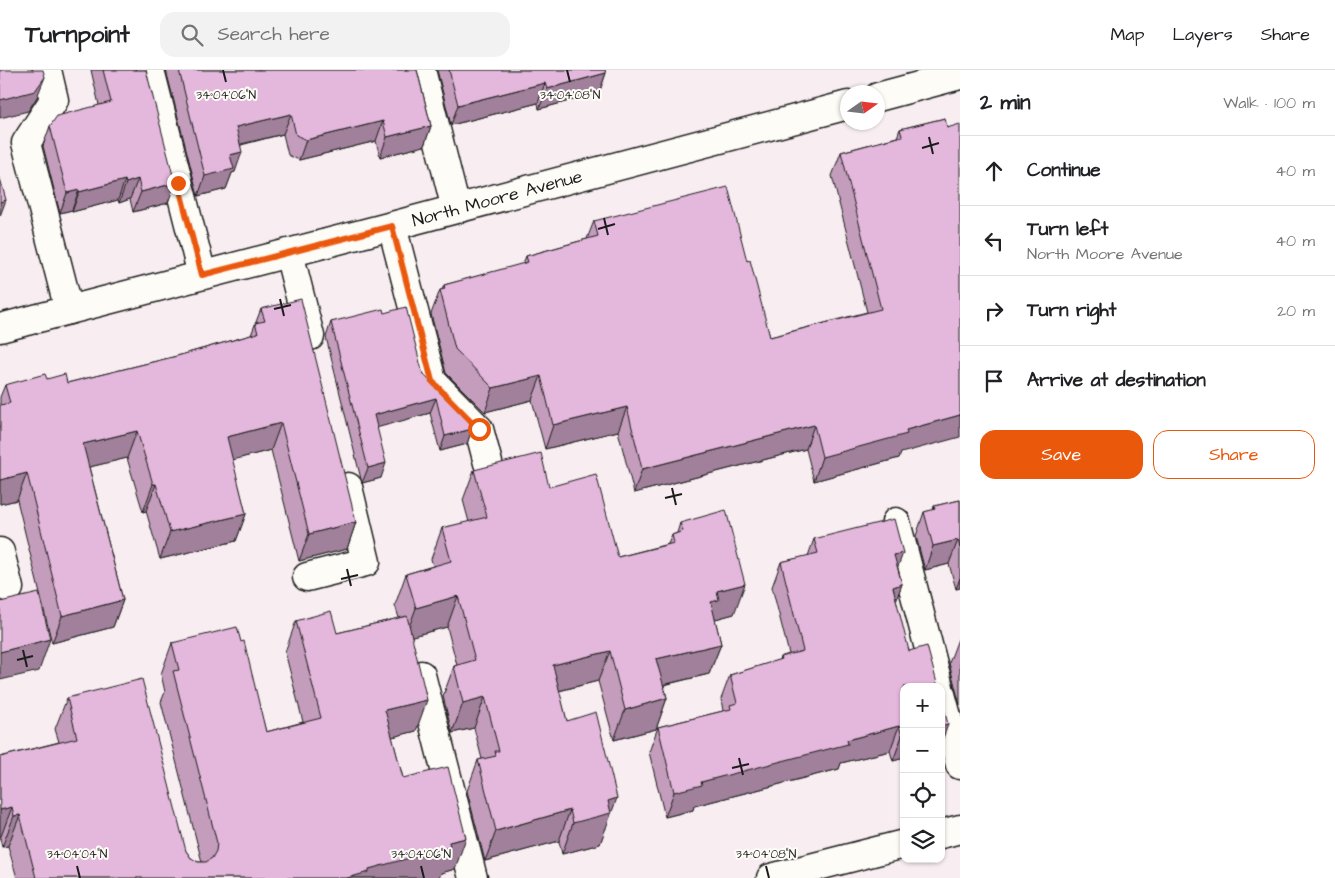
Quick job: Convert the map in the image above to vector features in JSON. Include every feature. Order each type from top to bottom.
[{"type":"street","points":[[47,70],[54,100],[26,143],[69,310]]},
{"type":"street","points":[[150,70],[202,275]]},
{"type":"street","points":[[421,70],[456,209]]},
{"type":"street","points":[[885,95],[960,75]]},
{"type":"street","name":"North Moore Avenue","points":[[0,328],[840,107]]},
{"type":"street","points":[[392,226],[432,381],[479,429],[488,463]]},
{"type":"street","points":[[289,253],[316,359]]},
{"type":"street","points":[[308,577],[366,562],[342,465]]},
{"type":"street","points":[[896,522],[938,683]]},
{"type":"street","points":[[0,552],[9,588]]},
{"type":"street","points":[[420,674],[473,878]]},
{"type":"street","points":[[945,709],[960,765]]},
{"type":"street","points":[[945,833],[960,829]]},
{"type":"street","points":[[771,878],[856,867],[900,846]]},
{"type":"building","points":[[0,70],[43,70],[45,77],[35,91],[0,100]]},
{"type":"building","points":[[103,70],[146,70],[175,183],[141,192],[138,179],[126,183],[125,180],[79,192],[79,190],[67,193],[50,126],[57,116],[111,102]]},
{"type":"building","points":[[179,70],[417,70],[431,126],[387,137],[383,121],[306,140],[296,135],[291,114],[236,127],[242,152],[230,155],[234,169],[205,176]]},
{"type":"building","points":[[449,70],[605,70],[606,73],[547,89],[545,83],[458,105]]},
{"type":"building","points":[[945,118],[947,128],[960,124],[960,415],[906,430],[907,434],[822,457],[814,425],[642,469],[627,407],[553,425],[541,376],[493,388],[455,349],[440,290],[445,289],[444,285],[528,262],[526,256],[598,236],[594,221],[728,187],[747,261],[750,260],[770,337],[881,309],[841,152],[902,136],[900,129]]},
{"type":"building","points":[[0,178],[6,200],[0,202]]},
{"type":"building","points":[[301,299],[356,522],[309,534],[281,423],[227,437],[246,514],[170,532],[156,484],[153,484],[137,431],[83,444],[123,600],[62,616],[27,473],[0,480],[0,405],[10,403],[5,385],[45,374],[47,379],[65,374],[67,383],[177,356],[258,333],[255,323],[265,321],[261,309]]},
{"type":"building","points":[[406,307],[422,371],[470,422],[472,429],[445,436],[436,398],[374,415],[386,463],[368,468],[331,322],[383,309],[384,313]]},
{"type":"building","points":[[541,453],[549,487],[596,474],[618,557],[674,543],[672,535],[683,531],[680,523],[726,510],[745,584],[717,591],[719,600],[711,602],[721,644],[656,659],[667,698],[625,710],[610,651],[553,665],[567,721],[596,712],[617,798],[608,801],[611,813],[573,823],[570,810],[496,831],[478,760],[496,756],[495,751],[499,751],[485,697],[463,703],[454,666],[475,660],[458,596],[416,608],[406,574],[451,561],[442,528],[487,517],[474,470]]},
{"type":"building","points":[[960,500],[960,548],[958,540],[933,546],[924,512],[935,509],[934,506]]},
{"type":"building","points":[[894,519],[903,553],[894,555],[902,584],[893,587],[909,651],[927,646],[937,683],[900,683],[900,729],[899,726],[847,740],[848,744],[701,782],[702,785],[674,792],[658,727],[731,709],[730,705],[737,703],[730,675],[803,651],[781,562],[818,553],[814,539]]},
{"type":"building","points":[[39,593],[50,639],[0,652],[0,602]]},
{"type":"building","points":[[331,611],[337,633],[407,616],[427,700],[385,710],[403,778],[448,767],[466,838],[449,842],[450,847],[369,869],[369,872],[347,878],[36,878],[20,815],[14,816],[12,807],[0,810],[0,757],[77,738],[67,698],[142,679],[186,851],[191,858],[198,862],[206,862],[212,858],[216,851],[217,843],[173,671],[179,670],[172,643],[237,627],[241,642],[244,641],[266,732],[321,718],[296,621]]},
{"type":"building","points":[[945,713],[948,724],[945,725]]},
{"type":"route","points":[[178,183],[202,275],[392,226],[432,381],[479,429]]}]
